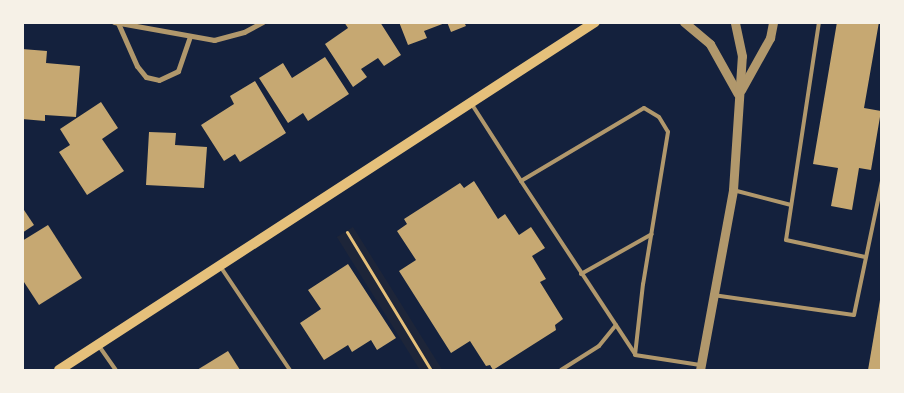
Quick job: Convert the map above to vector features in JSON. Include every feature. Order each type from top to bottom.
[{"type":"main road","points":[[59,370],[595,22]]},
{"type":"street","points":[[116,23],[214,40],[263,22]]},
{"type":"street","points":[[684,22],[700,33],[714,49],[739,95]]},
{"type":"street","points":[[700,368],[733,190],[742,56],[735,22]]},
{"type":"street","points":[[739,95],[770,38],[773,22]]},
{"type":"street","points":[[116,23],[136,66],[146,77],[159,80],[178,71],[190,37]]},
{"type":"lane","points":[[819,22],[786,240],[865,257]]},
{"type":"lane","points":[[472,103],[581,274],[636,354],[700,368]]},
{"type":"lane","points":[[521,181],[644,108],[659,117],[668,132],[636,354]]},
{"type":"lane","points":[[713,295],[854,315],[882,181]]},
{"type":"lane","points":[[733,190],[791,205]]},
{"type":"lane","points":[[581,274],[652,234]]},
{"type":"lane","points":[[220,266],[290,370]]},
{"type":"lane","points":[[561,370],[599,346],[616,325]]},
{"type":"lane","points":[[99,345],[116,370]]},
{"type":"path","points":[[347,232],[431,370]]},
{"type":"shaded area","points":[[353,227],[442,369],[420,370],[337,237]]},
{"type":"building","points":[[344,22],[380,22],[401,55],[384,66],[378,58],[361,69],[367,77],[353,87],[325,44],[348,28]]},
{"type":"building","points":[[399,22],[445,23],[424,31],[427,38],[408,45]]},
{"type":"building","points":[[447,22],[464,22],[466,26],[451,32]]},
{"type":"building","points":[[837,22],[879,22],[864,108],[881,111],[871,170],[859,168],[852,210],[831,206],[838,168],[813,164]]},
{"type":"building","points":[[22,49],[47,51],[46,63],[80,66],[76,117],[45,115],[45,121],[22,119]]},
{"type":"building","points":[[325,57],[349,94],[308,121],[303,113],[288,123],[259,78],[283,63],[292,78]]},
{"type":"building","points":[[255,81],[286,133],[240,162],[235,154],[224,161],[201,125],[234,104],[230,96]]},
{"type":"building","points":[[101,102],[118,128],[102,139],[124,171],[87,195],[59,152],[70,145],[60,129]]},
{"type":"building","points":[[149,132],[176,133],[175,145],[207,147],[204,188],[146,185]]},
{"type":"building","points":[[474,181],[498,219],[505,214],[519,235],[531,227],[545,248],[532,256],[546,279],[540,282],[563,319],[555,325],[556,330],[493,370],[490,365],[486,366],[470,341],[451,353],[399,271],[416,260],[397,231],[407,224],[404,219],[460,183],[464,188]]},
{"type":"building","points":[[22,207],[34,225],[22,233]]},
{"type":"building","points":[[48,225],[82,278],[39,305],[22,279],[22,241]]},
{"type":"building","points":[[348,264],[396,338],[377,350],[371,340],[352,352],[348,345],[324,360],[300,323],[321,309],[308,290]]},
{"type":"building","points":[[880,300],[882,370],[868,370]]},
{"type":"building","points":[[228,351],[240,370],[197,370]]}]
